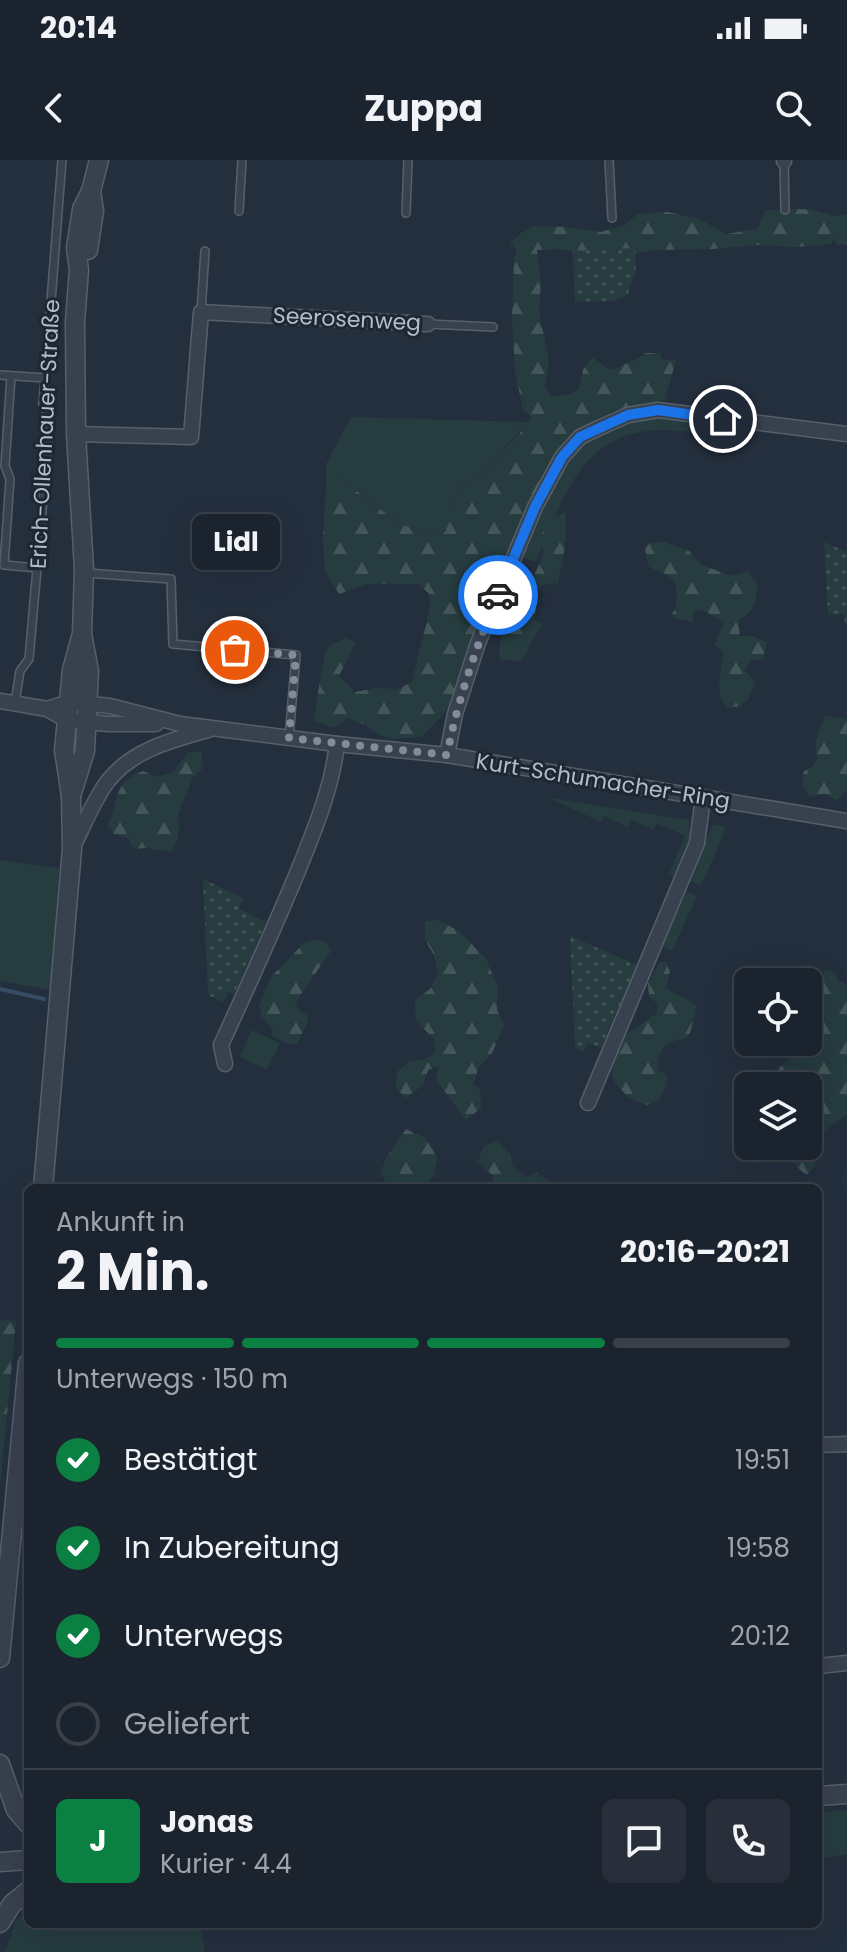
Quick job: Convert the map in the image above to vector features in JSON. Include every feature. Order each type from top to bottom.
[{"type":"street","name":"Erich-Ollenhauer-Straße","points":[[71,796],[84,758],[89,671],[82,634],[84,573],[76,434],[75,322],[79,270],[76,248],[82,209],[91,191],[99,160]]},
{"type":"street","name":"Seerosenweg","points":[[201,312],[428,324]]},
{"type":"street","points":[[76,434],[191,437],[201,312]]},
{"type":"street","points":[[447,755],[455,714],[478,643],[535,507],[562,457],[580,437],[628,415],[658,410],[847,434]]},
{"type":"street","name":"Erich-Ollenhauer-Straße","points":[[43,1184],[72,849],[71,796],[64,750],[72,670],[82,634]]},
{"type":"street","points":[[8,703],[68,711]]},
{"type":"street","name":"Kurt-Schumacher-Ring","points":[[68,711],[87,713],[109,724],[180,724],[447,755],[847,821]]},
{"type":"street","name":"Kurt-Schumacher-Ring","points":[[72,849],[106,782],[122,766],[139,754],[215,728]]},
{"type":"street","points":[[225,1064],[221,1045],[281,913],[325,803],[335,766],[337,744]]},
{"type":"street","points":[[588,1103],[697,843],[703,798]]},
{"type":"street","points":[[822,1445],[847,1444]]},
{"type":"street","points":[[0,1658],[22,1496],[24,1452]]},
{"type":"street","points":[[822,1666],[847,1663]]},
{"type":"street","points":[[0,1764],[16,1810],[24,1819]]},
{"type":"street","points":[[822,1796],[847,1794]]},
{"type":"street","points":[[0,1862],[24,1860]]},
{"type":"street","points":[[0,1923],[12,1904],[24,1894]]},
{"type":"lane","name":"Erich-Ollenhauer-Straße","points":[[8,703],[20,671],[29,659],[50,420],[43,404],[62,160]]},
{"type":"lane","points":[[239,211],[242,160]]},
{"type":"lane","points":[[406,213],[408,160]]},
{"type":"lane","points":[[609,160],[612,218]]},
{"type":"lane","points":[[784,160],[785,210]]},
{"type":"lane","points":[[201,312],[205,251]]},
{"type":"lane","name":"Seerosenweg","points":[[428,324],[493,327]]},
{"type":"lane","points":[[0,375],[46,378]]},
{"type":"lane","points":[[11,376],[5,466],[10,479],[4,565],[37,568]]},
{"type":"lane","points":[[84,573],[171,579],[173,644],[296,655],[289,738]]},
{"type":"green space","points":[[810,209],[834,216],[847,215],[847,244],[837,245],[833,239],[831,244],[796,247],[757,245],[653,250],[623,256],[594,256],[560,249],[537,250],[541,283],[539,310],[549,361],[545,387],[551,396],[567,395],[579,389],[583,370],[592,357],[610,370],[646,353],[660,353],[662,360],[676,360],[665,400],[612,411],[561,447],[533,493],[502,571],[486,599],[453,703],[422,737],[392,739],[347,718],[334,728],[314,721],[328,648],[345,638],[356,642],[339,676],[355,692],[376,688],[397,689],[412,682],[430,608],[429,594],[419,584],[367,584],[339,594],[325,571],[326,487],[338,477],[401,525],[438,533],[446,531],[447,512],[461,486],[481,474],[532,417],[523,410],[515,370],[512,320],[514,258],[517,251],[510,242],[532,226],[601,232],[624,225],[638,214],[668,212],[699,219],[726,234],[757,229],[766,210]]},
{"type":"green space","points":[[635,248],[636,270],[627,296],[612,301],[575,302],[573,251]]},
{"type":"green space","points":[[628,415],[723,419],[721,437],[665,430],[636,433],[613,441],[594,455],[579,472],[535,562],[515,555],[562,457]]},
{"type":"green space","points":[[351,417],[528,422],[481,474],[461,486],[447,512],[447,531],[438,533],[401,525],[339,478],[326,487],[326,464]]},
{"type":"green space","points":[[565,513],[565,540],[558,583],[543,585],[531,594],[536,606],[535,620],[543,625],[521,661],[500,660],[503,634],[519,614],[514,601],[520,587],[531,581],[541,561],[544,552],[539,543],[543,532],[550,521]]},
{"type":"green space","points":[[665,542],[689,551],[702,565],[731,576],[747,571],[757,583],[754,605],[738,621],[740,636],[754,636],[767,643],[763,659],[751,661],[744,670],[755,681],[749,697],[740,706],[728,708],[720,695],[723,652],[715,644],[724,622],[703,610],[694,611],[692,622],[675,618],[672,614],[677,602],[675,583],[649,567],[645,549],[650,543]]},
{"type":"green space","points":[[824,542],[847,552],[847,624],[844,614],[828,615]]},
{"type":"green space","points":[[826,716],[847,720],[847,790],[837,800],[824,794],[810,796],[803,786],[803,772],[813,766],[817,759],[817,736]]},
{"type":"green space","points":[[201,751],[203,768],[193,777],[178,814],[177,842],[171,852],[134,849],[128,838],[114,834],[107,825],[118,793],[126,782],[143,771],[157,777],[173,772],[188,753]]},
{"type":"green space","points":[[549,798],[689,820],[690,837],[675,876],[669,874],[685,836],[657,823],[654,830],[632,820],[628,827],[604,816],[601,822]]},
{"type":"green space","points":[[713,825],[725,826],[701,886],[690,881]]},
{"type":"green space","points":[[0,860],[59,868],[51,990],[0,981]]},
{"type":"green space","points":[[203,879],[243,898],[239,909],[266,922],[234,994],[228,992],[223,1002],[208,995]]},
{"type":"green space","points":[[686,892],[697,896],[672,951],[661,946]]},
{"type":"green space","points":[[438,920],[459,931],[486,959],[498,988],[497,1010],[504,1025],[492,1053],[479,1067],[473,1084],[480,1090],[481,1108],[466,1120],[436,1080],[439,1066],[428,1070],[423,1085],[406,1098],[395,1087],[398,1071],[410,1061],[427,1059],[435,1052],[434,1039],[416,1021],[415,1000],[430,989],[438,974],[434,955],[425,940],[425,921]]},
{"type":"green space","points":[[570,936],[637,965],[601,1048],[589,1043],[584,1051],[575,1048]]},
{"type":"green space","points":[[318,939],[327,943],[331,951],[295,1003],[301,1012],[307,1014],[308,1021],[297,1044],[286,1043],[271,1035],[273,1029],[262,1017],[259,1005],[272,976],[304,943]]},
{"type":"green space","points":[[660,962],[666,962],[670,972],[666,987],[697,1007],[687,1038],[664,1046],[657,1070],[666,1075],[667,1083],[659,1100],[647,1105],[629,1098],[612,1076],[615,1046],[656,1014],[658,1004],[649,997],[648,983]]},
{"type":"green space","points":[[826,970],[836,973],[837,980],[847,985],[847,1114],[824,1131],[822,1147],[822,1072],[778,1072],[794,1056],[822,1056],[822,976]]},
{"type":"green space","points":[[251,1030],[280,1043],[267,1070],[240,1057]]},
{"type":"green space","points":[[406,1129],[425,1138],[437,1156],[434,1176],[427,1184],[386,1184],[381,1172],[386,1158]]},
{"type":"green space","points":[[497,1141],[511,1155],[517,1171],[527,1177],[537,1173],[549,1184],[493,1184],[492,1175],[478,1161],[484,1146]]},
{"type":"green space","points":[[790,1160],[818,1160],[808,1175]]},
{"type":"green space","points":[[0,1320],[16,1321],[0,1486]]},
{"type":"green space","points":[[847,1810],[847,1855],[822,1858],[822,1813]]},
{"type":"green space","points":[[24,1915],[24,1928],[202,1928],[205,1952],[5,1952],[16,1920]]},
{"type":"waterway","points":[[0,989],[44,999]]},
{"type":"way so far","points":[[235,650],[296,655],[289,738],[447,755],[455,714],[478,643],[498,595]]},
{"type":"place","name":"Lidl","points":[[235,650]]},
{"type":"route","points":[[498,595],[535,507],[567,449],[580,437],[628,415],[658,410],[723,419]]}]
